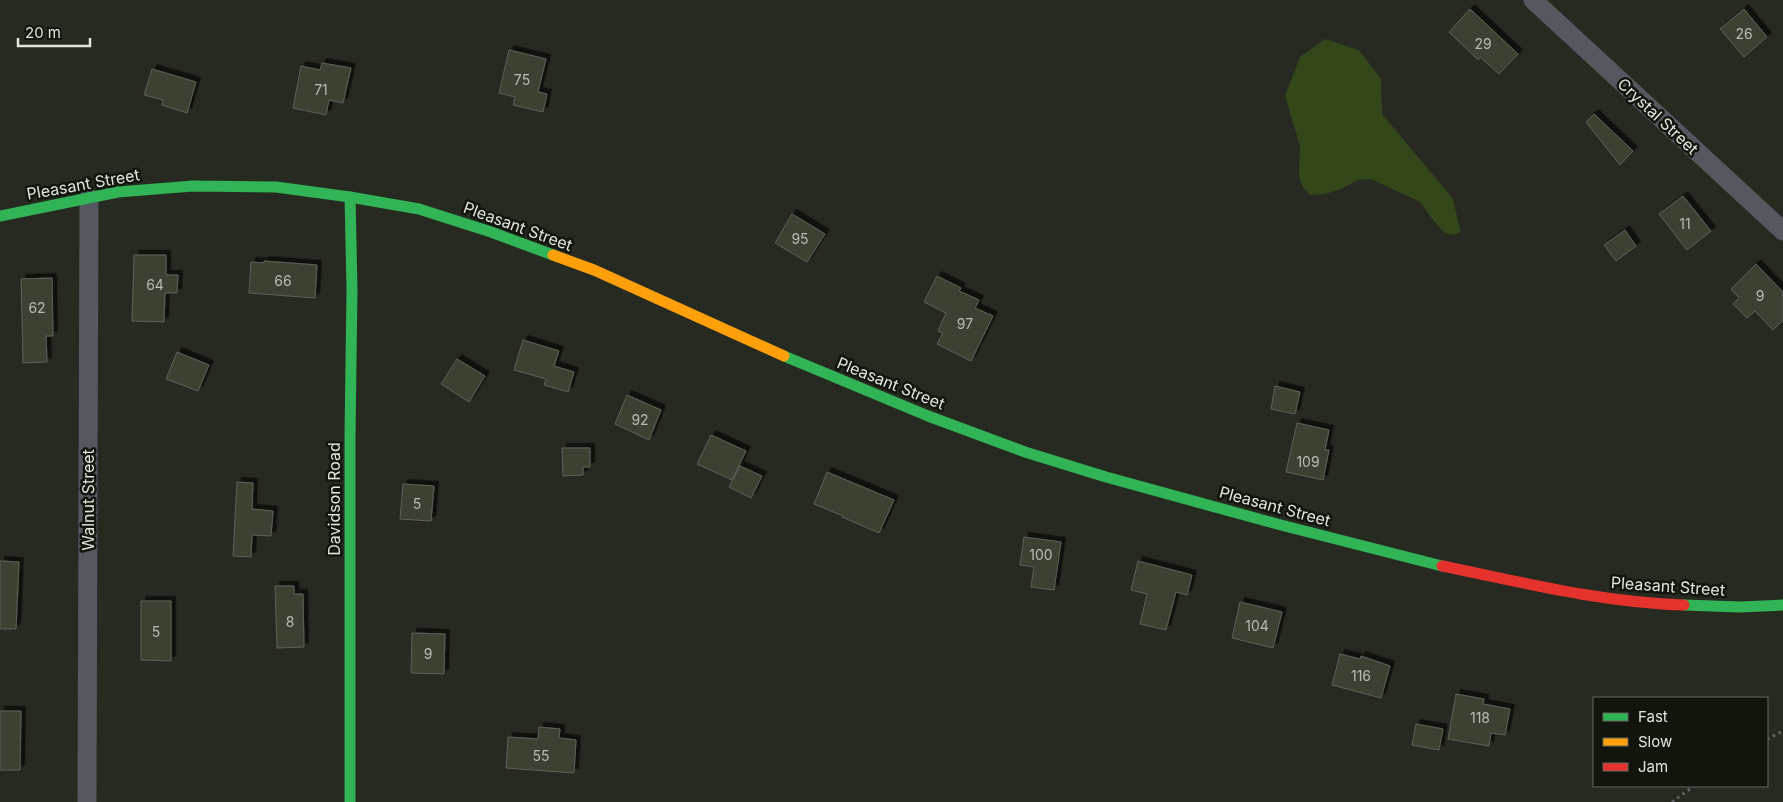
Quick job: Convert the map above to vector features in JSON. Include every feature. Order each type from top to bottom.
[{"type":"main road","name":"Pleasant Street","points":[[0,216],[118,192],[193,186],[276,187],[419,209],[491,232],[594,270],[811,368],[928,416],[1025,452],[1106,477],[1277,524],[1435,564],[1540,586],[1619,600],[1673,605],[1740,607],[1783,605]]},
{"type":"main road","name":"Davidson Road","points":[[350,197],[352,289],[350,802]]},
{"type":"street","name":"Crystal Street","points":[[1533,0],[1783,231]]},
{"type":"street","name":"Walnut Street","points":[[87,802],[89,198]]},
{"type":"path","points":[[1768,738],[1783,731]]},
{"type":"path","points":[[1672,802],[1693,787]]},
{"type":"green space","points":[[1325,39],[1359,50],[1381,79],[1382,114],[1453,199],[1460,232],[1454,235],[1445,233],[1420,202],[1371,179],[1358,180],[1341,189],[1325,194],[1310,195],[1303,187],[1299,176],[1300,146],[1285,96],[1300,57]]},
{"type":"building","points":[[1470,9],[1518,54],[1499,74],[1480,57],[1478,60],[1449,32]]},
{"type":"building","points":[[1744,9],[1767,37],[1744,57],[1720,29]]},
{"type":"building","points":[[509,50],[546,59],[538,92],[547,94],[543,112],[513,105],[515,97],[499,93]]},
{"type":"building","points":[[322,63],[351,68],[343,103],[329,100],[326,115],[293,108],[301,66],[320,70]]},
{"type":"building","points":[[152,69],[196,82],[187,113],[162,105],[163,100],[144,95]]},
{"type":"building","points":[[1594,114],[1633,151],[1620,165],[1586,122]]},
{"type":"building","points":[[1683,196],[1711,231],[1687,250],[1659,214]]},
{"type":"building","points":[[792,214],[825,234],[807,262],[775,243]]},
{"type":"building","points":[[1625,230],[1636,246],[1616,261],[1604,245]]},
{"type":"building","points":[[134,255],[166,255],[166,275],[178,275],[177,293],[165,293],[164,322],[132,321]]},
{"type":"building","points":[[264,261],[317,265],[315,298],[249,293],[251,262],[264,263]]},
{"type":"building","points":[[1756,264],[1783,292],[1783,320],[1773,330],[1755,311],[1747,318],[1733,304],[1739,298],[1731,289]]},
{"type":"building","points":[[937,276],[961,288],[959,291],[979,300],[975,308],[993,316],[971,361],[937,344],[943,333],[938,331],[946,313],[924,302]]},
{"type":"building","points":[[52,278],[53,336],[46,336],[47,362],[23,363],[21,279]]},
{"type":"building","points":[[523,340],[559,351],[554,366],[574,372],[568,392],[544,385],[546,379],[514,370]]},
{"type":"building","points":[[177,352],[209,365],[198,391],[166,379]]},
{"type":"building","points":[[457,359],[485,376],[469,402],[441,384]]},
{"type":"building","points":[[1275,386],[1300,392],[1295,414],[1271,409]]},
{"type":"building","points":[[627,395],[661,410],[649,440],[615,424]]},
{"type":"building","points":[[1297,423],[1329,430],[1325,450],[1329,450],[1323,480],[1286,472]]},
{"type":"building","points":[[711,435],[746,451],[732,480],[697,464]]},
{"type":"building","points":[[562,448],[590,448],[590,467],[583,467],[583,475],[563,476]]},
{"type":"building","points":[[740,466],[762,476],[751,498],[729,487]]},
{"type":"building","points":[[827,472],[894,500],[879,533],[814,504]]},
{"type":"building","points":[[237,482],[253,483],[252,509],[273,511],[271,536],[252,535],[251,557],[233,556]]},
{"type":"building","points":[[403,484],[434,486],[431,521],[400,519]]},
{"type":"building","points":[[1024,537],[1061,542],[1054,590],[1031,587],[1034,567],[1020,565]]},
{"type":"building","points":[[0,561],[19,562],[16,629],[0,629]]},
{"type":"building","points":[[1138,561],[1192,575],[1187,595],[1176,592],[1166,630],[1140,624],[1147,594],[1131,590]]},
{"type":"building","points":[[275,586],[294,586],[294,594],[303,594],[304,647],[277,648]]},
{"type":"building","points":[[141,601],[171,601],[171,661],[141,660]]},
{"type":"building","points":[[1240,602],[1282,612],[1273,648],[1232,638]]},
{"type":"building","points":[[412,633],[445,634],[444,674],[411,673]]},
{"type":"building","points":[[1340,654],[1360,659],[1361,656],[1390,666],[1381,698],[1332,685]]},
{"type":"building","points":[[1456,694],[1484,699],[1483,704],[1510,709],[1505,735],[1491,733],[1489,746],[1448,739]]},
{"type":"building","points":[[0,711],[21,711],[20,770],[0,770]]},
{"type":"building","points":[[1416,724],[1443,729],[1439,750],[1412,745]]},
{"type":"building","points":[[539,727],[560,729],[559,738],[576,740],[574,773],[506,768],[508,737],[538,739]]},
{"type":"traffic: fast","points":[[0,216],[118,192],[193,186],[276,187],[419,209],[491,232],[553,255]]},
{"type":"traffic: fast","points":[[350,197],[352,289],[350,802]]},
{"type":"traffic: fast","points":[[784,356],[928,416],[1025,452],[1106,477],[1277,524],[1442,566]]},
{"type":"traffic: fast","points":[[1684,605],[1740,607],[1783,605]]},
{"type":"traffic: slow","points":[[553,255],[594,270],[784,356]]},
{"type":"traffic: jam","points":[[1442,566],[1593,596],[1684,605]]}]
